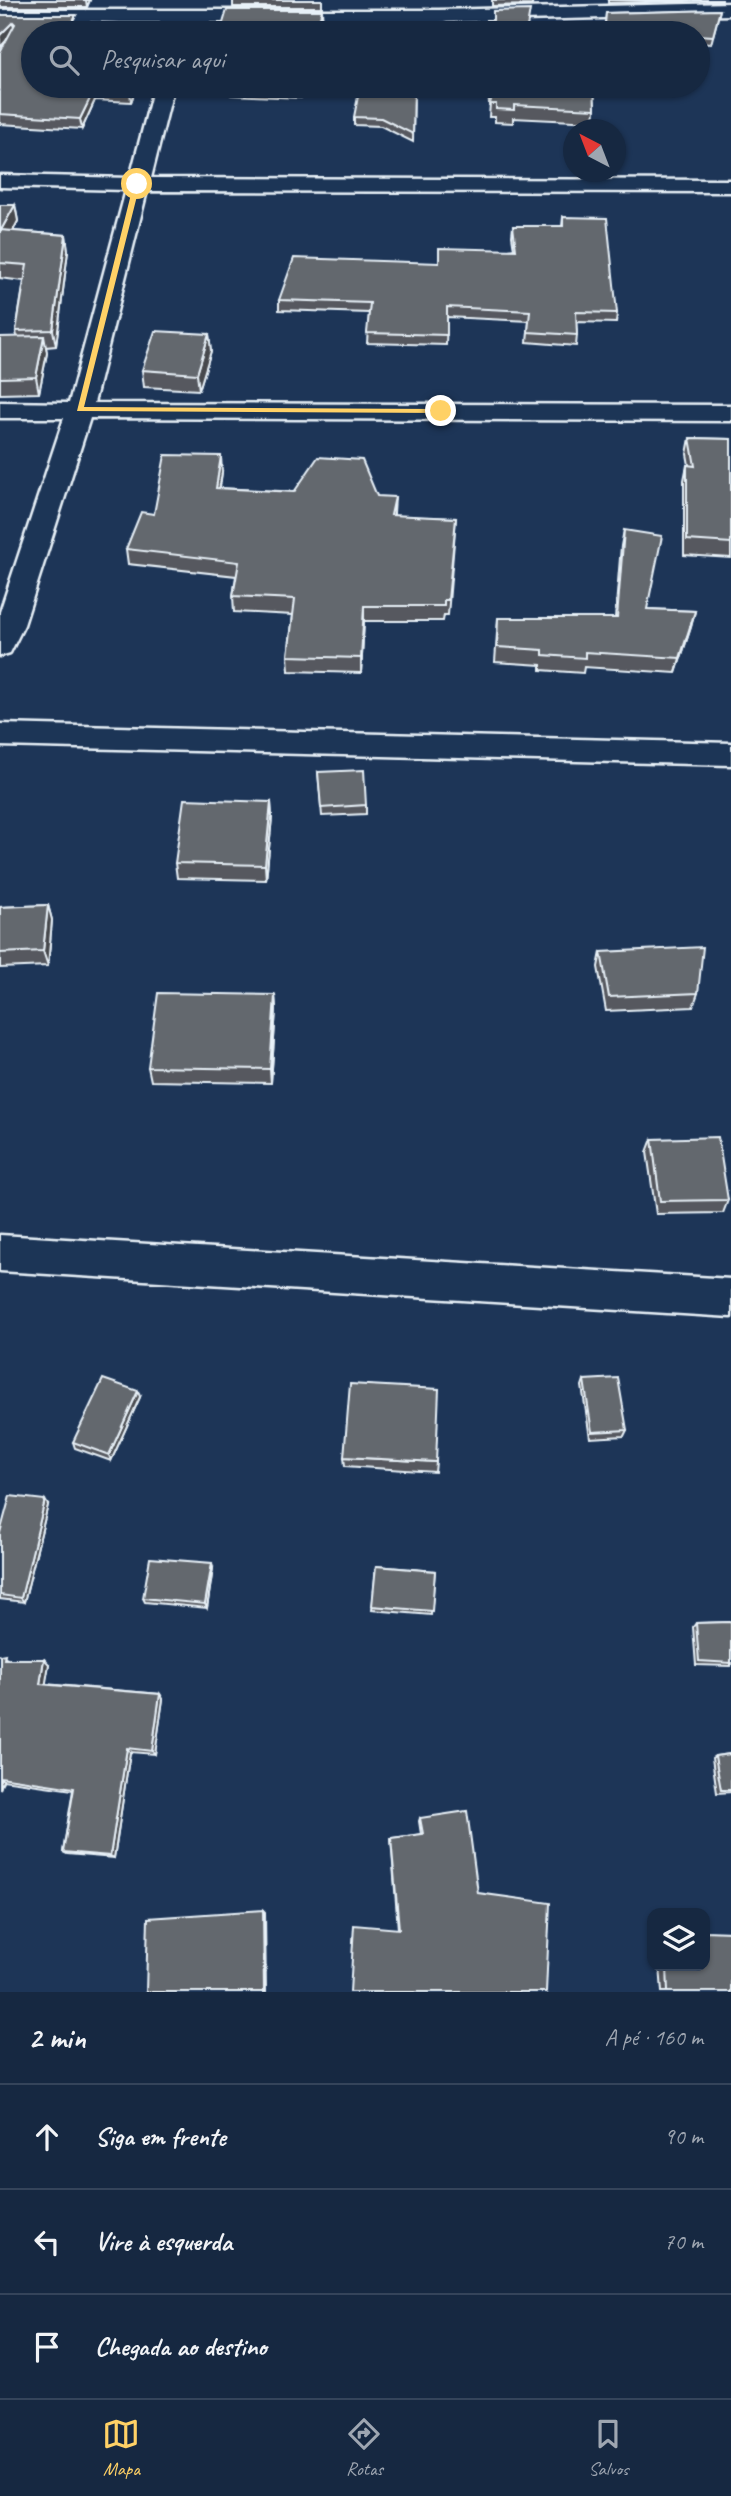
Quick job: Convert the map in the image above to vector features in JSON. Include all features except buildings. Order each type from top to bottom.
[{"type":"street","points":[[0,16],[439,16],[731,9]]},
{"type":"street","points":[[0,646],[10,625],[80,409],[161,98]]},
{"type":"street","points":[[0,181],[213,186],[731,186]]},
{"type":"street","points":[[0,410],[731,413]]},
{"type":"street","points":[[0,735],[731,754]]},
{"type":"street","points":[[0,1253],[731,1298]]},
{"type":"route","points":[[137,184],[80,409],[441,411]]}]
